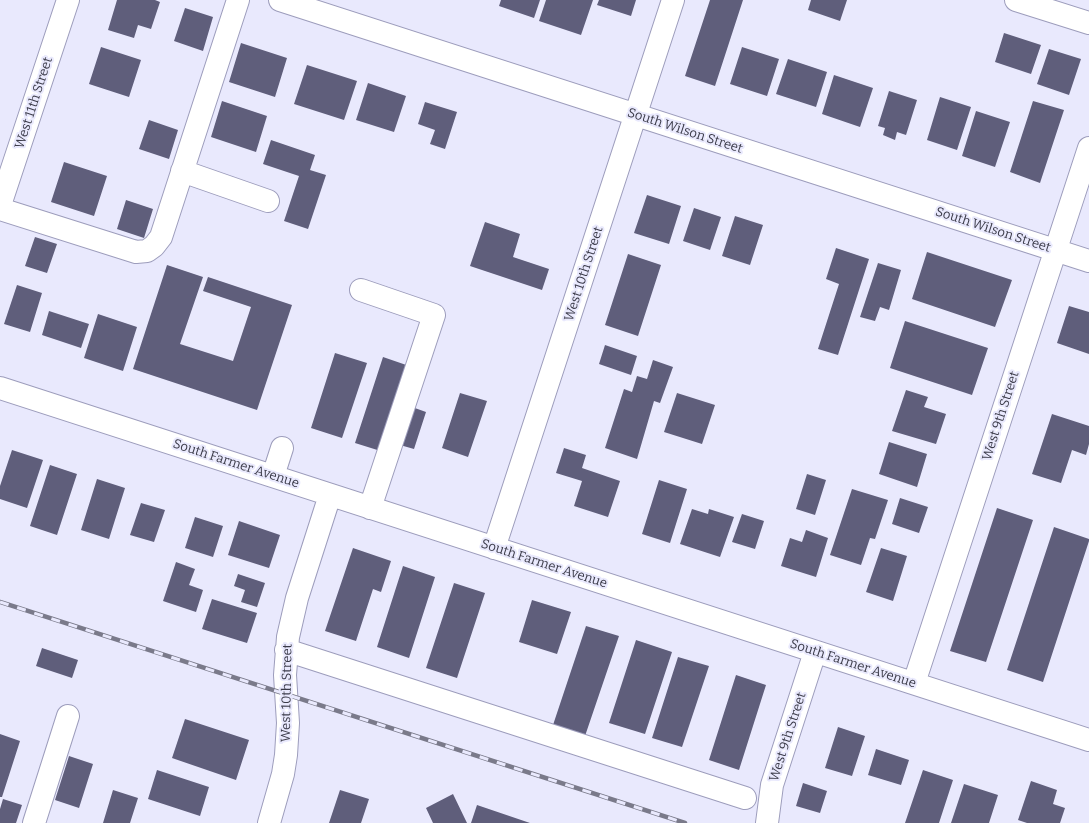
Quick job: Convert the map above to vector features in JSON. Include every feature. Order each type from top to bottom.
[{"type":"street","name":"West 11th Street","points":[[0,205],[68,0]]},
{"type":"street","points":[[0,209],[126,250],[136,252],[147,251],[154,246],[161,237],[238,0]]},
{"type":"street","name":"South Wilson Street","points":[[280,0],[1089,261]]},
{"type":"street","name":"West 10th Street","points":[[494,548],[673,0]]},
{"type":"street","points":[[1016,0],[1089,23]]},
{"type":"street","name":"West 9th Street","points":[[914,683],[1089,148]]},
{"type":"street","points":[[182,171],[268,201]]},
{"type":"street","points":[[361,290],[434,315],[370,508]]},
{"type":"street","name":"South Farmer Avenue","points":[[0,388],[1089,740]]},
{"type":"street","points":[[273,476],[282,448]]},
{"type":"street","name":"West 10th Street","points":[[269,823],[283,774],[287,748],[286,650],[297,598],[330,495]]},
{"type":"street","points":[[286,650],[745,798]]},
{"type":"street","name":"West 9th Street","points":[[768,823],[772,785],[815,652]]},
{"type":"street","points":[[34,823],[68,716]]},
{"type":"building","points":[[117,0],[155,0],[160,2],[151,29],[138,25],[134,38],[108,30]]},
{"type":"building","points":[[501,0],[540,0],[534,18],[499,6]]},
{"type":"building","points":[[546,0],[593,0],[581,35],[539,21]]},
{"type":"building","points":[[599,0],[636,0],[631,16],[597,5]]},
{"type":"building","points":[[710,0],[743,0],[715,86],[685,76]]},
{"type":"building","points":[[811,0],[847,0],[840,21],[808,10]]},
{"type":"building","points":[[185,8],[213,17],[203,51],[174,41]]},
{"type":"building","points":[[1004,33],[1041,45],[1031,74],[995,62]]},
{"type":"building","points":[[241,43],[287,58],[275,97],[229,82]]},
{"type":"building","points":[[101,47],[141,60],[129,97],[89,84]]},
{"type":"building","points":[[742,47],[779,59],[767,96],[730,84]]},
{"type":"building","points":[[1049,49],[1081,59],[1069,95],[1037,84]]},
{"type":"building","points":[[788,59],[827,72],[816,107],[776,94]]},
{"type":"building","points":[[307,65],[357,81],[344,120],[294,104]]},
{"type":"building","points":[[834,75],[873,88],[860,127],[822,114]]},
{"type":"building","points":[[368,83],[406,96],[394,132],[356,120]]},
{"type":"building","points":[[889,91],[917,100],[906,135],[897,132],[895,140],[883,135],[885,128],[878,126]]},
{"type":"building","points":[[940,97],[971,107],[957,150],[927,140]]},
{"type":"building","points":[[222,101],[267,116],[256,152],[211,137]]},
{"type":"building","points":[[1033,101],[1064,110],[1040,183],[1010,172]]},
{"type":"building","points":[[425,102],[457,112],[445,149],[430,144],[435,130],[418,124]]},
{"type":"building","points":[[976,111],[1010,122],[995,167],[962,156]]},
{"type":"building","points":[[149,120],[178,130],[169,159],[139,149]]},
{"type":"building","points":[[271,140],[315,155],[310,170],[326,175],[308,229],[284,221],[299,176],[263,164]]},
{"type":"building","points":[[64,162],[107,176],[94,216],[51,202]]},
{"type":"building","points":[[647,195],[681,206],[669,244],[634,233]]},
{"type":"building","points":[[126,200],[153,209],[144,238],[117,229]]},
{"type":"building","points":[[694,208],[721,217],[710,250],[683,241]]},
{"type":"building","points":[[735,216],[763,225],[750,265],[722,256]]},
{"type":"building","points":[[485,222],[520,234],[513,257],[549,269],[542,290],[470,266]]},
{"type":"building","points":[[35,237],[57,244],[47,273],[25,266]]},
{"type":"building","points":[[836,248],[869,259],[838,355],[818,349],[839,284],[826,279]]},
{"type":"building","points":[[927,252],[1012,280],[995,327],[912,299]]},
{"type":"building","points":[[628,254],[661,265],[638,336],[605,325]]},
{"type":"building","points":[[878,263],[901,270],[889,310],[880,307],[875,321],[860,317]]},
{"type":"building","points":[[167,265],[203,277],[180,344],[233,361],[251,307],[203,291],[208,277],[292,305],[257,410],[133,369]]},
{"type":"building","points":[[17,285],[42,293],[30,332],[4,324]]},
{"type":"building","points":[[1069,306],[1089,312],[1089,354],[1057,343]]},
{"type":"building","points":[[49,311],[89,324],[81,348],[42,335]]},
{"type":"building","points":[[98,314],[137,327],[123,371],[84,358]]},
{"type":"building","points":[[905,321],[988,348],[972,395],[890,368]]},
{"type":"building","points":[[605,345],[637,356],[631,375],[599,364]]},
{"type":"building","points":[[335,353],[367,363],[342,438],[311,428]]},
{"type":"building","points":[[383,357],[415,368],[387,453],[355,443]]},
{"type":"building","points":[[653,360],[673,367],[660,403],[654,401],[637,459],[605,448],[624,389],[632,392],[637,376],[647,379]]},
{"type":"building","points":[[906,390],[928,397],[924,407],[946,414],[936,444],[892,431]]},
{"type":"building","points":[[460,393],[487,401],[468,457],[442,448]]},
{"type":"building","points":[[677,393],[715,405],[702,444],[664,432]]},
{"type":"building","points":[[412,407],[426,412],[414,449],[400,445]]},
{"type":"building","points":[[1052,414],[1089,426],[1089,444],[1086,455],[1072,450],[1061,483],[1032,474]]},
{"type":"building","points":[[889,442],[927,454],[917,487],[879,474]]},
{"type":"building","points":[[564,448],[586,455],[582,468],[620,481],[608,517],[574,506],[582,481],[556,473]]},
{"type":"building","points":[[12,450],[43,460],[27,508],[0,499],[0,486]]},
{"type":"building","points":[[50,465],[77,474],[57,535],[30,526]]},
{"type":"building","points":[[807,474],[826,480],[815,515],[796,509]]},
{"type":"building","points":[[97,479],[125,488],[109,539],[81,530]]},
{"type":"building","points":[[659,480],[687,489],[670,543],[642,534]]},
{"type":"building","points":[[852,489],[888,500],[875,539],[870,538],[861,565],[830,555]]},
{"type":"building","points":[[900,498],[928,507],[919,533],[892,524]]},
{"type":"building","points":[[141,503],[165,510],[154,542],[130,535]]},
{"type":"building","points":[[997,508],[1033,520],[986,662],[950,651]]},
{"type":"building","points":[[692,509],[708,514],[709,509],[734,517],[720,557],[680,544]]},
{"type":"building","points":[[742,514],[764,521],[755,549],[732,542]]},
{"type":"building","points":[[195,517],[223,526],[213,557],[185,548]]},
{"type":"building","points":[[239,521],[280,535],[269,568],[228,555]]},
{"type":"building","points":[[1054,527],[1089,539],[1089,541],[1043,682],[1007,670]]},
{"type":"building","points":[[806,530],[828,538],[816,577],[781,566],[790,538],[802,542]]},
{"type":"building","points":[[353,548],[391,561],[381,592],[373,589],[356,641],[325,631]]},
{"type":"building","points":[[881,548],[907,556],[893,601],[866,592]]},
{"type":"building","points":[[176,562],[195,569],[189,585],[203,590],[196,612],[163,601]]},
{"type":"building","points":[[403,566],[435,577],[409,658],[377,647]]},
{"type":"building","points":[[238,574],[265,583],[257,607],[241,602],[245,590],[234,586]]},
{"type":"building","points":[[454,583],[485,593],[457,678],[426,668]]},
{"type":"building","points":[[212,599],[257,613],[247,643],[202,629]]},
{"type":"building","points":[[532,600],[571,612],[557,654],[519,642]]},
{"type":"building","points":[[586,626],[619,636],[585,736],[553,725]]},
{"type":"building","points":[[636,640],[672,652],[645,734],[609,723]]},
{"type":"building","points":[[42,648],[78,660],[72,678],[36,666]]},
{"type":"building","points":[[678,657],[709,666],[682,747],[652,738]]},
{"type":"building","points":[[736,675],[766,685],[739,770],[709,760]]},
{"type":"building","points":[[185,719],[249,740],[236,780],[172,758]]},
{"type":"building","points":[[838,727],[865,736],[852,776],[825,768]]},
{"type":"building","points":[[0,734],[20,741],[2,797],[0,797]]},
{"type":"building","points":[[876,749],[909,760],[901,785],[868,775]]},
{"type":"building","points":[[69,756],[93,764],[79,808],[55,800]]},
{"type":"building","points":[[157,770],[209,787],[200,816],[148,799]]},
{"type":"building","points":[[923,770],[953,780],[939,823],[905,823]]},
{"type":"building","points":[[1031,781],[1057,790],[1053,804],[1065,808],[1060,823],[1027,823],[1018,820]]},
{"type":"building","points":[[803,783],[827,791],[820,813],[796,806]]},
{"type":"building","points":[[964,784],[998,795],[989,823],[951,823]]},
{"type":"building","points":[[113,790],[138,798],[130,823],[103,823]]},
{"type":"building","points":[[340,790],[369,799],[361,823],[329,823]]},
{"type":"building","points":[[453,794],[467,823],[433,823],[426,808]]},
{"type":"building","points":[[3,799],[22,805],[16,823],[0,823],[0,809]]},
{"type":"building","points":[[477,805],[530,823],[471,823]]},
{"type":"railway","points":[[0,602],[685,823]]}]
